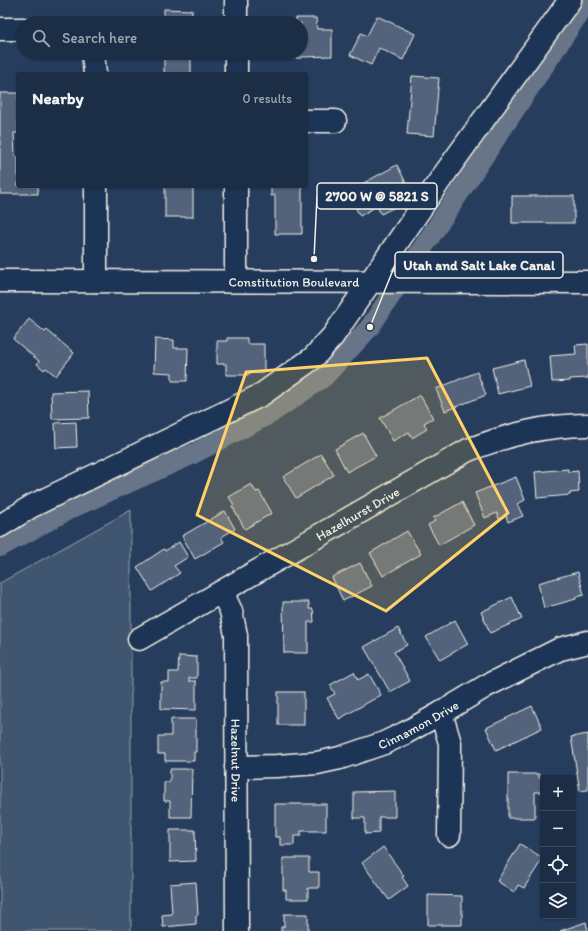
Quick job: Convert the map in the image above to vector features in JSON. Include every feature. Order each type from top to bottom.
[{"type":"street","points":[[236,0],[236,16]]},
{"type":"street","points":[[0,526],[32,506],[261,395],[313,358],[333,336],[443,176],[570,0]]},
{"type":"street","points":[[0,29],[16,29]]},
{"type":"street","points":[[95,60],[95,72]]},
{"type":"street","points":[[236,60],[236,72]]},
{"type":"street","points":[[308,121],[335,121]]},
{"type":"street","points":[[96,188],[96,281]]},
{"type":"street","points":[[236,188],[236,281]]},
{"type":"street","name":"Constitution Boulevard","points":[[0,281],[588,282]]},
{"type":"street","name":"Hazelhurst Drive","points":[[139,639],[468,450],[523,432],[553,427],[588,425]]},
{"type":"street","name":"Hazelnut Drive","points":[[222,592],[231,611],[236,634],[237,931]]},
{"type":"street","name":"Cinnamon Drive","points":[[236,767],[317,763],[340,758],[384,743],[441,713],[486,686],[560,649],[588,642]]},
{"type":"street","points":[[441,713],[450,743],[449,835]]},
{"type":"highlighted area","points":[[427,358],[508,513],[386,611],[197,515],[246,372]]},
{"type":"shaded area","points":[[131,510],[131,931],[0,931],[0,583]]},
{"type":"building","points":[[164,9],[192,10],[192,16],[164,16]]},
{"type":"building","points":[[377,16],[415,34],[403,60],[379,48],[371,65],[350,55],[361,33],[367,36]]},
{"type":"building","points":[[308,18],[316,18],[317,29],[332,29],[332,56],[308,57]]},
{"type":"building","points":[[164,60],[191,60],[191,72],[164,72]]},
{"type":"building","points":[[412,76],[439,78],[434,136],[407,134]]},
{"type":"building","points":[[0,93],[16,93],[16,133],[14,133],[16,188],[38,188],[38,194],[0,194]]},
{"type":"building","points":[[397,165],[409,189],[397,196],[401,204],[381,214],[377,206],[360,216],[347,192]]},
{"type":"building","points":[[165,188],[193,188],[193,217],[165,217]]},
{"type":"building","points":[[271,188],[302,188],[302,234],[275,234],[275,195],[271,196]]},
{"type":"building","points":[[512,196],[574,196],[574,223],[512,223]]},
{"type":"building","points":[[29,319],[45,332],[47,330],[74,353],[56,376],[46,368],[44,370],[37,364],[39,361],[13,339]]},
{"type":"building","points":[[227,338],[247,338],[247,344],[264,344],[264,373],[226,375],[226,364],[217,364],[217,341],[227,341]]},
{"type":"building","points":[[155,339],[174,340],[174,348],[188,348],[187,381],[172,381],[172,373],[154,372]]},
{"type":"building","points":[[588,344],[588,378],[552,382],[550,356],[576,354],[575,345]]},
{"type":"building","points":[[524,360],[530,386],[498,394],[492,368]]},
{"type":"building","points":[[477,372],[486,395],[445,411],[436,389]]},
{"type":"building","points":[[88,391],[89,418],[52,419],[51,392]]},
{"type":"building","points":[[420,395],[433,418],[424,423],[427,429],[412,438],[409,432],[393,441],[380,418]]},
{"type":"building","points":[[76,422],[77,447],[56,448],[55,423]]},
{"type":"building","points":[[363,433],[376,456],[347,472],[335,449]]},
{"type":"building","points":[[321,454],[334,475],[296,498],[283,477]]},
{"type":"building","points":[[568,469],[568,472],[578,471],[579,492],[570,493],[570,495],[537,498],[535,472]]},
{"type":"building","points":[[516,477],[525,500],[517,504],[523,516],[508,522],[506,516],[499,519],[497,513],[485,518],[475,493]]},
{"type":"building","points":[[251,484],[256,492],[259,491],[272,513],[245,529],[232,506],[234,505],[229,497]]},
{"type":"building","points":[[462,502],[474,525],[439,545],[428,525],[435,521],[433,518]]},
{"type":"building","points":[[225,511],[235,529],[221,537],[224,542],[195,559],[182,536]]},
{"type":"building","points":[[407,531],[421,554],[383,576],[370,553]]},
{"type":"building","points":[[179,542],[188,557],[174,566],[180,573],[152,591],[137,567],[164,549],[165,551]]},
{"type":"building","points":[[360,563],[372,586],[343,601],[332,577]]},
{"type":"building","points":[[578,572],[584,595],[576,597],[576,599],[544,608],[538,583]]},
{"type":"building","points":[[512,597],[522,619],[490,633],[481,612]]},
{"type":"building","points":[[283,602],[309,602],[309,609],[313,609],[314,622],[308,622],[308,653],[284,653]]},
{"type":"building","points":[[455,620],[468,644],[440,660],[426,637]]},
{"type":"building","points":[[398,628],[407,645],[394,652],[410,681],[390,692],[364,647]]},
{"type":"building","points":[[179,656],[197,657],[197,678],[189,678],[189,681],[196,681],[196,710],[161,709],[161,682],[169,682],[169,672],[178,672]]},
{"type":"building","points":[[354,672],[358,680],[369,674],[381,695],[339,719],[327,698],[335,694],[330,685]]},
{"type":"building","points":[[278,692],[304,692],[304,725],[278,725]]},
{"type":"building","points":[[532,706],[542,728],[496,750],[486,728]]},
{"type":"building","points":[[171,719],[196,719],[196,752],[194,752],[194,761],[165,761],[165,754],[158,754],[158,736],[171,736]]},
{"type":"building","points":[[588,734],[588,790],[580,791],[571,737]]},
{"type":"building","points":[[170,769],[192,769],[191,817],[170,817],[170,801],[164,801],[164,782],[170,782]]},
{"type":"building","points":[[508,774],[539,774],[540,792],[535,792],[535,818],[508,818]]},
{"type":"building","points":[[395,791],[395,817],[379,817],[379,833],[365,834],[365,818],[354,818],[354,792]]},
{"type":"building","points":[[275,804],[326,804],[326,831],[301,831],[301,836],[294,836],[294,845],[280,845],[280,837],[275,837]]},
{"type":"building","points":[[170,830],[195,830],[196,861],[170,862]]},
{"type":"building","points":[[520,844],[540,856],[540,863],[524,888],[518,885],[514,892],[497,881]]},
{"type":"building","points":[[383,847],[404,876],[402,877],[408,886],[389,900],[362,863]]},
{"type":"building","points":[[283,858],[309,858],[309,872],[319,872],[319,888],[308,888],[308,899],[286,899],[286,890],[283,890]]},
{"type":"building","points":[[196,882],[198,915],[196,915],[196,924],[163,927],[162,915],[172,914],[170,884]]},
{"type":"building","points":[[428,895],[462,896],[462,925],[428,925]]},
{"type":"building","points":[[284,914],[308,914],[308,931],[281,931],[281,927],[284,927]]},
{"type":"building","points":[[586,922],[588,931],[560,931]]},
{"type":"waterway","points":[[0,547],[72,508],[193,454],[270,414],[324,377],[370,327],[588,0]]},
{"type":"place","name":"2700 W @ 5821 S","points":[[314,259]]},
{"type":"place","name":"Utah and Salt Lake Canal","points":[[370,327]]}]
